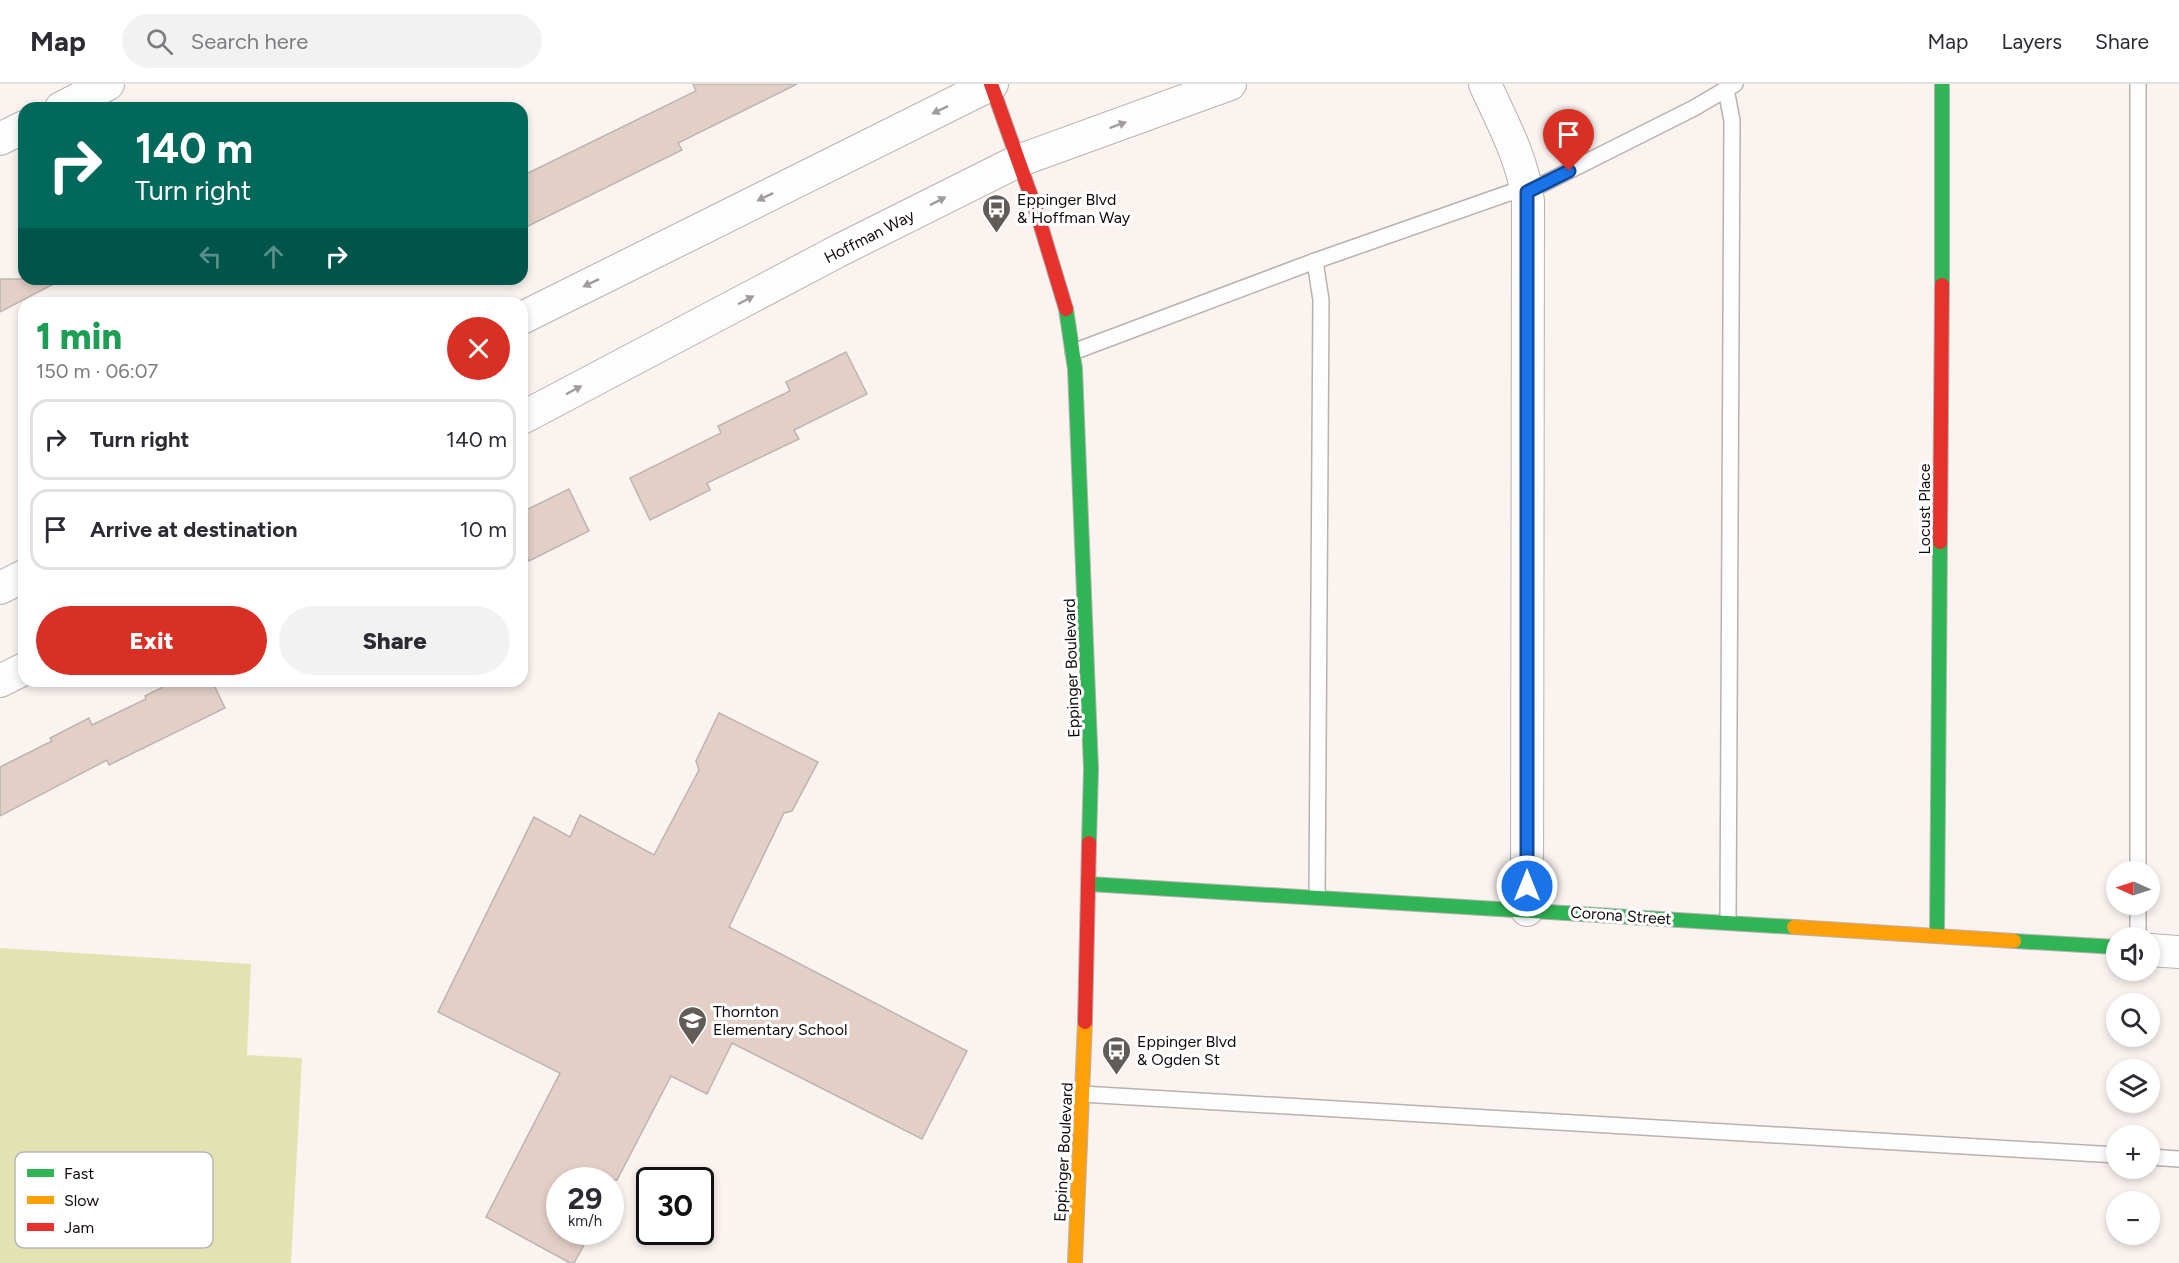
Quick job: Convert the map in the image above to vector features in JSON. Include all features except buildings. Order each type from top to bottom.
[{"type":"street","points":[[74,102],[108,84]]},
{"type":"street","points":[[528,315],[991,84]]},
{"type":"street","name":"Eppinger Boulevard","points":[[991,84],[1037,213],[1067,313],[1076,393],[1091,759],[1089,884],[1075,1263]]},
{"type":"street","name":"Hoffman Way","points":[[528,415],[838,251],[1018,161],[1230,84]]},
{"type":"street","points":[[1485,84],[1514,149],[1526,189],[1527,910]]},
{"type":"street","name":"Locust Place","points":[[1937,935],[1942,84]]},
{"type":"street","points":[[0,139],[18,130]]},
{"type":"street","points":[[0,588],[18,579]]},
{"type":"street","points":[[0,681],[18,672]]},
{"type":"street","name":"Corona Street","points":[[1089,884],[2106,946]]},
{"type":"street","points":[[2160,951],[2179,952]]},
{"type":"lane","points":[[2138,84],[2138,861]]},
{"type":"lane","points":[[1073,352],[1315,261],[1526,189],[1694,108],[1731,87],[1728,922]]},
{"type":"lane","points":[[1315,261],[1321,300],[1317,897]]},
{"type":"lane","points":[[1082,1094],[2106,1154]]},
{"type":"lane","points":[[2160,1158],[2179,1159]]},
{"type":"green space","points":[[0,948],[251,964],[247,1055],[302,1058],[291,1263],[0,1263]]},
{"type":"traffic: fast","points":[[1942,84],[1942,285]]},
{"type":"traffic: fast","points":[[1066,309],[1075,369],[1091,769],[1089,843]]},
{"type":"traffic: fast","points":[[1937,935],[1940,542]]},
{"type":"traffic: fast","points":[[1089,884],[1794,927]]},
{"type":"traffic: fast","points":[[2014,941],[2106,946]]},
{"type":"traffic: slow","points":[[1794,927],[2014,941]]},
{"type":"traffic: slow","points":[[1075,1263],[1085,1022]]},
{"type":"traffic: jam","points":[[991,84],[1037,213],[1066,309]]},
{"type":"traffic: jam","points":[[1940,542],[1942,285]]},
{"type":"traffic: jam","points":[[1085,1022],[1089,843]]},
{"type":"place","name":"Eppinger Blvd & Hoffman Way","points":[[996,234]]},
{"type":"place","name":"Thornton Elementary School","points":[[692,1046]]},
{"type":"place","name":"Eppinger Blvd & Ogden St","points":[[1116,1076]]},
{"type":"route","points":[[1527,886],[1527,192],[1569,171]]}]
